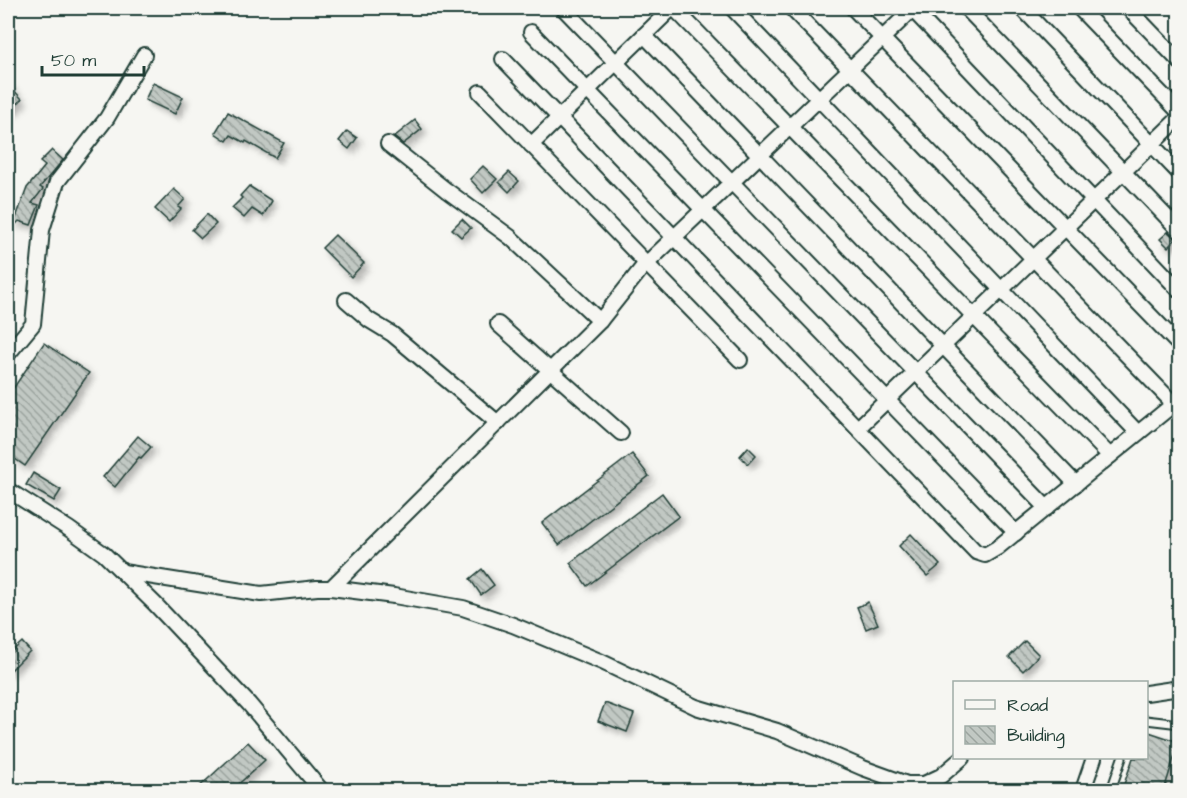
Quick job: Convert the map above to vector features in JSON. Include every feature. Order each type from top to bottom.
[{"type":"street","points":[[563,8],[1047,508]]},
{"type":"street","points":[[531,145],[673,8],[1110,456]]},
{"type":"street","points":[[732,8],[1138,433]]},
{"type":"street","points":[[503,59],[976,552],[985,555],[1016,533],[1177,402],[1033,259],[791,8]]},
{"type":"street","points":[[853,8],[1179,346]]},
{"type":"street","points":[[331,588],[600,321],[646,264],[912,8],[1179,291]]},
{"type":"street","points":[[966,8],[1179,231]]},
{"type":"street","points":[[1022,8],[1179,174]]},
{"type":"street","points":[[858,428],[1152,144],[1179,115],[1079,8]]},
{"type":"street","points":[[1128,8],[1179,62]]},
{"type":"street","points":[[531,32],[1016,533]]},
{"type":"street","points":[[644,35],[1076,484]]},
{"type":"street","points":[[8,354],[33,324],[42,230],[57,182],[107,118],[144,55]]},
{"type":"street","points":[[480,92],[740,360]]},
{"type":"street","points":[[388,144],[510,237],[600,321]]},
{"type":"street","points":[[345,300],[369,320],[392,334],[498,423]]},
{"type":"street","points":[[498,324],[621,432]]},
{"type":"street","points":[[8,490],[104,554],[249,704],[321,790]]},
{"type":"street","points":[[123,573],[261,594],[331,588],[463,608],[513,625],[602,662],[696,707],[777,731],[912,788],[941,776],[961,759]]},
{"type":"street","points":[[1148,693],[1179,688]]},
{"type":"street","points":[[1083,790],[1094,759]]},
{"type":"lane","points":[[1148,720],[1179,724]]},
{"type":"lane","points":[[1111,790],[1122,759]]},
{"type":"building","points":[[153,83],[183,97],[175,114],[145,100]]},
{"type":"building","points":[[8,84],[22,99],[8,114]]},
{"type":"building","points":[[228,112],[284,143],[275,158],[246,141],[245,143],[231,135],[227,141],[215,133]]},
{"type":"building","points":[[415,120],[422,129],[403,144],[394,137]]},
{"type":"building","points":[[347,131],[357,138],[349,149],[339,141]]},
{"type":"building","points":[[52,150],[63,160],[40,187],[43,189],[32,203],[39,205],[31,225],[19,221],[14,223],[27,188],[45,166],[40,162]]},
{"type":"building","points":[[483,166],[497,179],[483,193],[470,179]]},
{"type":"building","points":[[509,172],[519,181],[509,192],[499,182]]},
{"type":"building","points":[[249,186],[272,201],[263,216],[252,209],[244,218],[232,208]]},
{"type":"building","points":[[174,189],[185,199],[178,207],[181,209],[169,222],[155,209]]},
{"type":"building","points":[[207,214],[216,224],[201,238],[192,230]]},
{"type":"building","points":[[462,219],[471,228],[461,237],[452,229]]},
{"type":"building","points":[[1168,232],[1176,239],[1168,247],[1160,239]]},
{"type":"building","points":[[335,235],[364,263],[351,277],[322,248]]},
{"type":"building","points":[[44,343],[89,373],[25,466],[8,454],[8,396]]},
{"type":"building","points":[[138,436],[151,447],[141,458],[139,457],[115,487],[103,477]]},
{"type":"building","points":[[748,447],[756,455],[748,464],[740,456]]},
{"type":"building","points":[[632,454],[649,476],[559,545],[542,523]]},
{"type":"building","points":[[33,473],[61,490],[54,501],[26,485]]},
{"type":"building","points":[[662,493],[679,516],[587,586],[570,563]]},
{"type":"building","points":[[911,534],[940,565],[927,576],[899,546]]},
{"type":"building","points":[[482,569],[494,585],[481,595],[470,579]]},
{"type":"building","points":[[868,602],[878,624],[866,629],[857,607]]},
{"type":"building","points":[[1025,641],[1039,655],[1023,671],[1009,657]]},
{"type":"building","points":[[22,642],[30,651],[8,673],[8,655]]},
{"type":"building","points":[[605,703],[634,714],[627,732],[598,721]]},
{"type":"building","points":[[1148,732],[1179,742],[1164,790],[1122,790],[1133,759],[1148,759]]},
{"type":"building","points":[[248,742],[265,760],[232,790],[196,790]]}]
